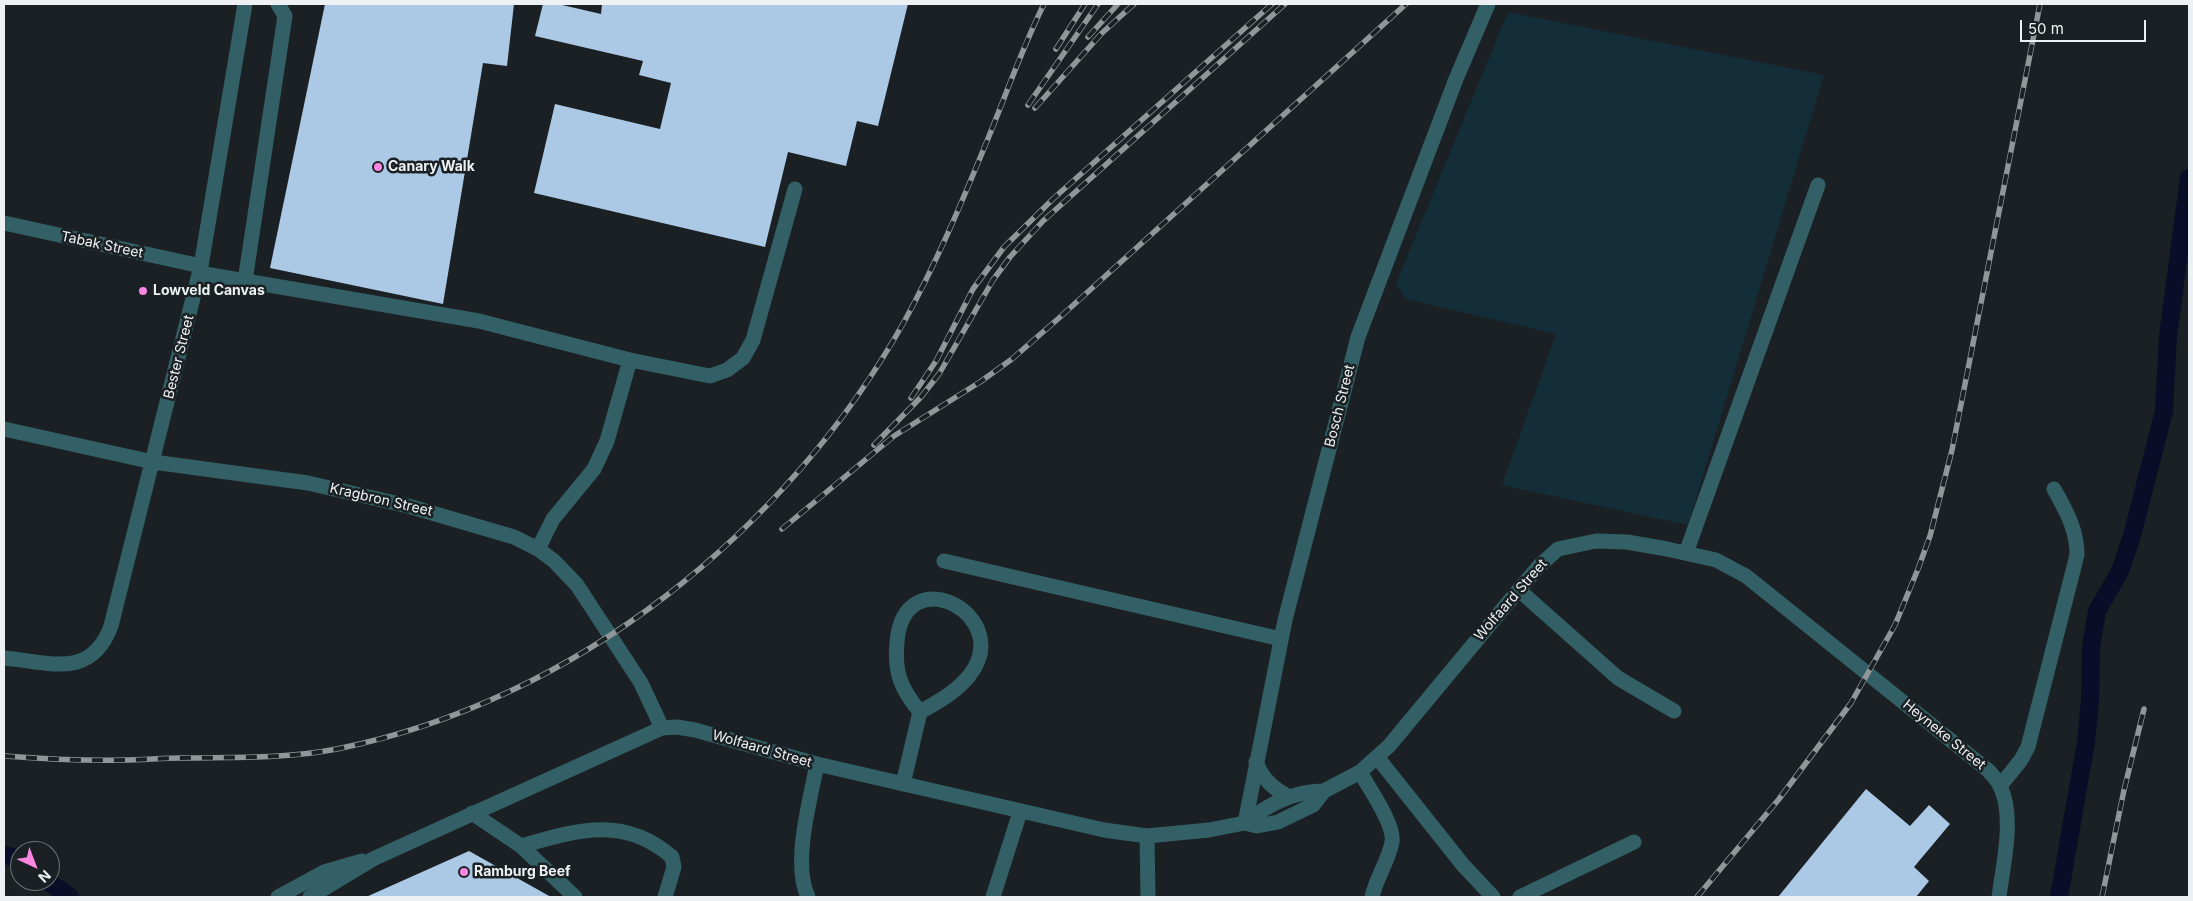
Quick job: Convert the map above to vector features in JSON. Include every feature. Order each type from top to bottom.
[{"type":"street","name":"Bester Street","points":[[4,658],[68,664],[77,663],[93,656],[102,645],[111,626],[200,270],[245,4]]},
{"type":"street","points":[[245,281],[285,16],[278,4]]},
{"type":"street","name":"Bosch Street","points":[[1245,823],[1281,639],[1358,337],[1449,98],[1488,4]]},
{"type":"street","points":[[1686,553],[1818,185]]},
{"type":"street","name":"Tabak Street","points":[[4,223],[245,281],[479,322],[630,360],[710,376],[726,370],[743,358],[753,340],[796,189]]},
{"type":"street","points":[[538,549],[553,518],[594,469],[606,441],[630,360]]},
{"type":"street","name":"Kragbron Street","points":[[4,429],[153,462],[308,483],[408,506],[490,529],[538,549],[566,572],[582,591],[641,683],[662,728]]},
{"type":"street","points":[[2000,786],[2021,760],[2028,747],[2077,554],[2077,543],[2072,523],[2054,489]]},
{"type":"street","name":"Wolfaard Street","points":[[1245,823],[1261,810],[1289,797],[1309,791],[1324,790],[1360,772],[1389,746],[1539,566],[1558,549],[1572,545],[1596,540],[1627,542],[1716,560],[1746,576],[1867,674]]},
{"type":"street","points":[[944,561],[1281,639]]},
{"type":"street","points":[[1520,591],[1618,678],[1674,711]]},
{"type":"street","points":[[903,784],[920,712],[956,689],[970,674],[979,655],[979,637],[974,620],[959,606],[940,599],[923,601],[912,606],[898,633],[897,672],[901,685],[920,712]]},
{"type":"street","name":"Heyneke Street","points":[[1867,674],[1989,771],[2000,786],[2006,804],[2007,829],[1999,897]]},
{"type":"street","name":"Wolfaard Street","points":[[310,897],[373,859],[662,728],[677,727],[695,730],[817,764],[1020,812],[1104,830],[1147,836],[1209,830],[1245,823],[1258,826],[1278,822],[1313,804],[1324,790]]},
{"type":"street","points":[[1377,756],[1463,865],[1494,897]]},
{"type":"street","points":[[1256,762],[1261,775],[1274,788],[1289,797]]},
{"type":"street","points":[[808,897],[803,887],[801,855],[817,764]]},
{"type":"street","points":[[1360,772],[1392,829],[1392,842],[1376,880],[1372,897]]},
{"type":"street","points":[[993,897],[1020,812]]},
{"type":"street","points":[[472,813],[521,846],[575,897]]},
{"type":"street","points":[[521,846],[577,831],[627,832],[645,837],[659,845],[672,857],[674,867],[665,897]]},
{"type":"street","points":[[1147,836],[1148,897]]},
{"type":"street","points":[[1520,897],[1634,842]]},
{"type":"street","points":[[278,897],[324,872],[355,862],[373,859]]},
{"type":"shaded area","points":[[1508,12],[1824,75],[1688,525],[1502,485],[1556,334],[1406,299],[1396,284]]},
{"type":"building","name":"Canary Walk","points":[[325,4],[514,4],[507,66],[483,63],[443,304],[270,268]]},
{"type":"building","points":[[543,4],[558,4],[601,14],[602,4],[908,4],[878,126],[857,121],[846,166],[788,152],[765,247],[534,193],[555,104],[660,129],[671,83],[639,75],[643,61],[535,36]]},
{"type":"building","points":[[1866,789],[1910,826],[1929,805],[1950,824],[1914,867],[1929,881],[1916,897],[1778,897]]},
{"type":"building","name":"Ramburg Beef","points":[[469,851],[551,897],[366,897]]},
{"type":"waterway","points":[[2059,897],[2086,742],[2090,700],[2091,647],[2097,611],[2120,571],[2132,536],[2164,411],[2168,336],[2189,178]]},
{"type":"waterway","points":[[4,855],[10,856]]},
{"type":"waterway","points":[[60,890],[70,897]]},
{"type":"railway","points":[[4,756],[79,760],[131,760],[278,756],[337,749],[425,725],[509,692],[590,648],[666,596],[735,537],[799,471],[856,399],[904,322],[938,255],[978,164],[1028,38],[1044,4]]},
{"type":"railway","points":[[1056,49],[1085,4]]},
{"type":"railway","points":[[1028,105],[1098,4]]},
{"type":"railway","points":[[1088,37],[1118,4]]},
{"type":"railway","points":[[1035,108],[1102,33],[1134,4]]},
{"type":"railway","points":[[911,398],[936,361],[973,289],[1004,247],[1054,198],[1272,4]]},
{"type":"railway","points":[[874,445],[921,397],[939,374],[993,280],[1010,257],[1043,221],[1285,4]]},
{"type":"railway","points":[[782,529],[894,436],[980,382],[1012,359],[1406,4]]},
{"type":"railway","points":[[1697,897],[1779,799],[1851,703],[1895,625],[1918,569],[1930,536],[1952,450],[2040,4]]},
{"type":"railway","points":[[2102,897],[2124,790],[2144,709]]},
{"type":"place","name":"Canary Walk","points":[[378,167]]},
{"type":"place","name":"Lowveld Canvas","points":[[143,291]]},
{"type":"place","name":"Ramburg Beef","points":[[464,872]]}]
